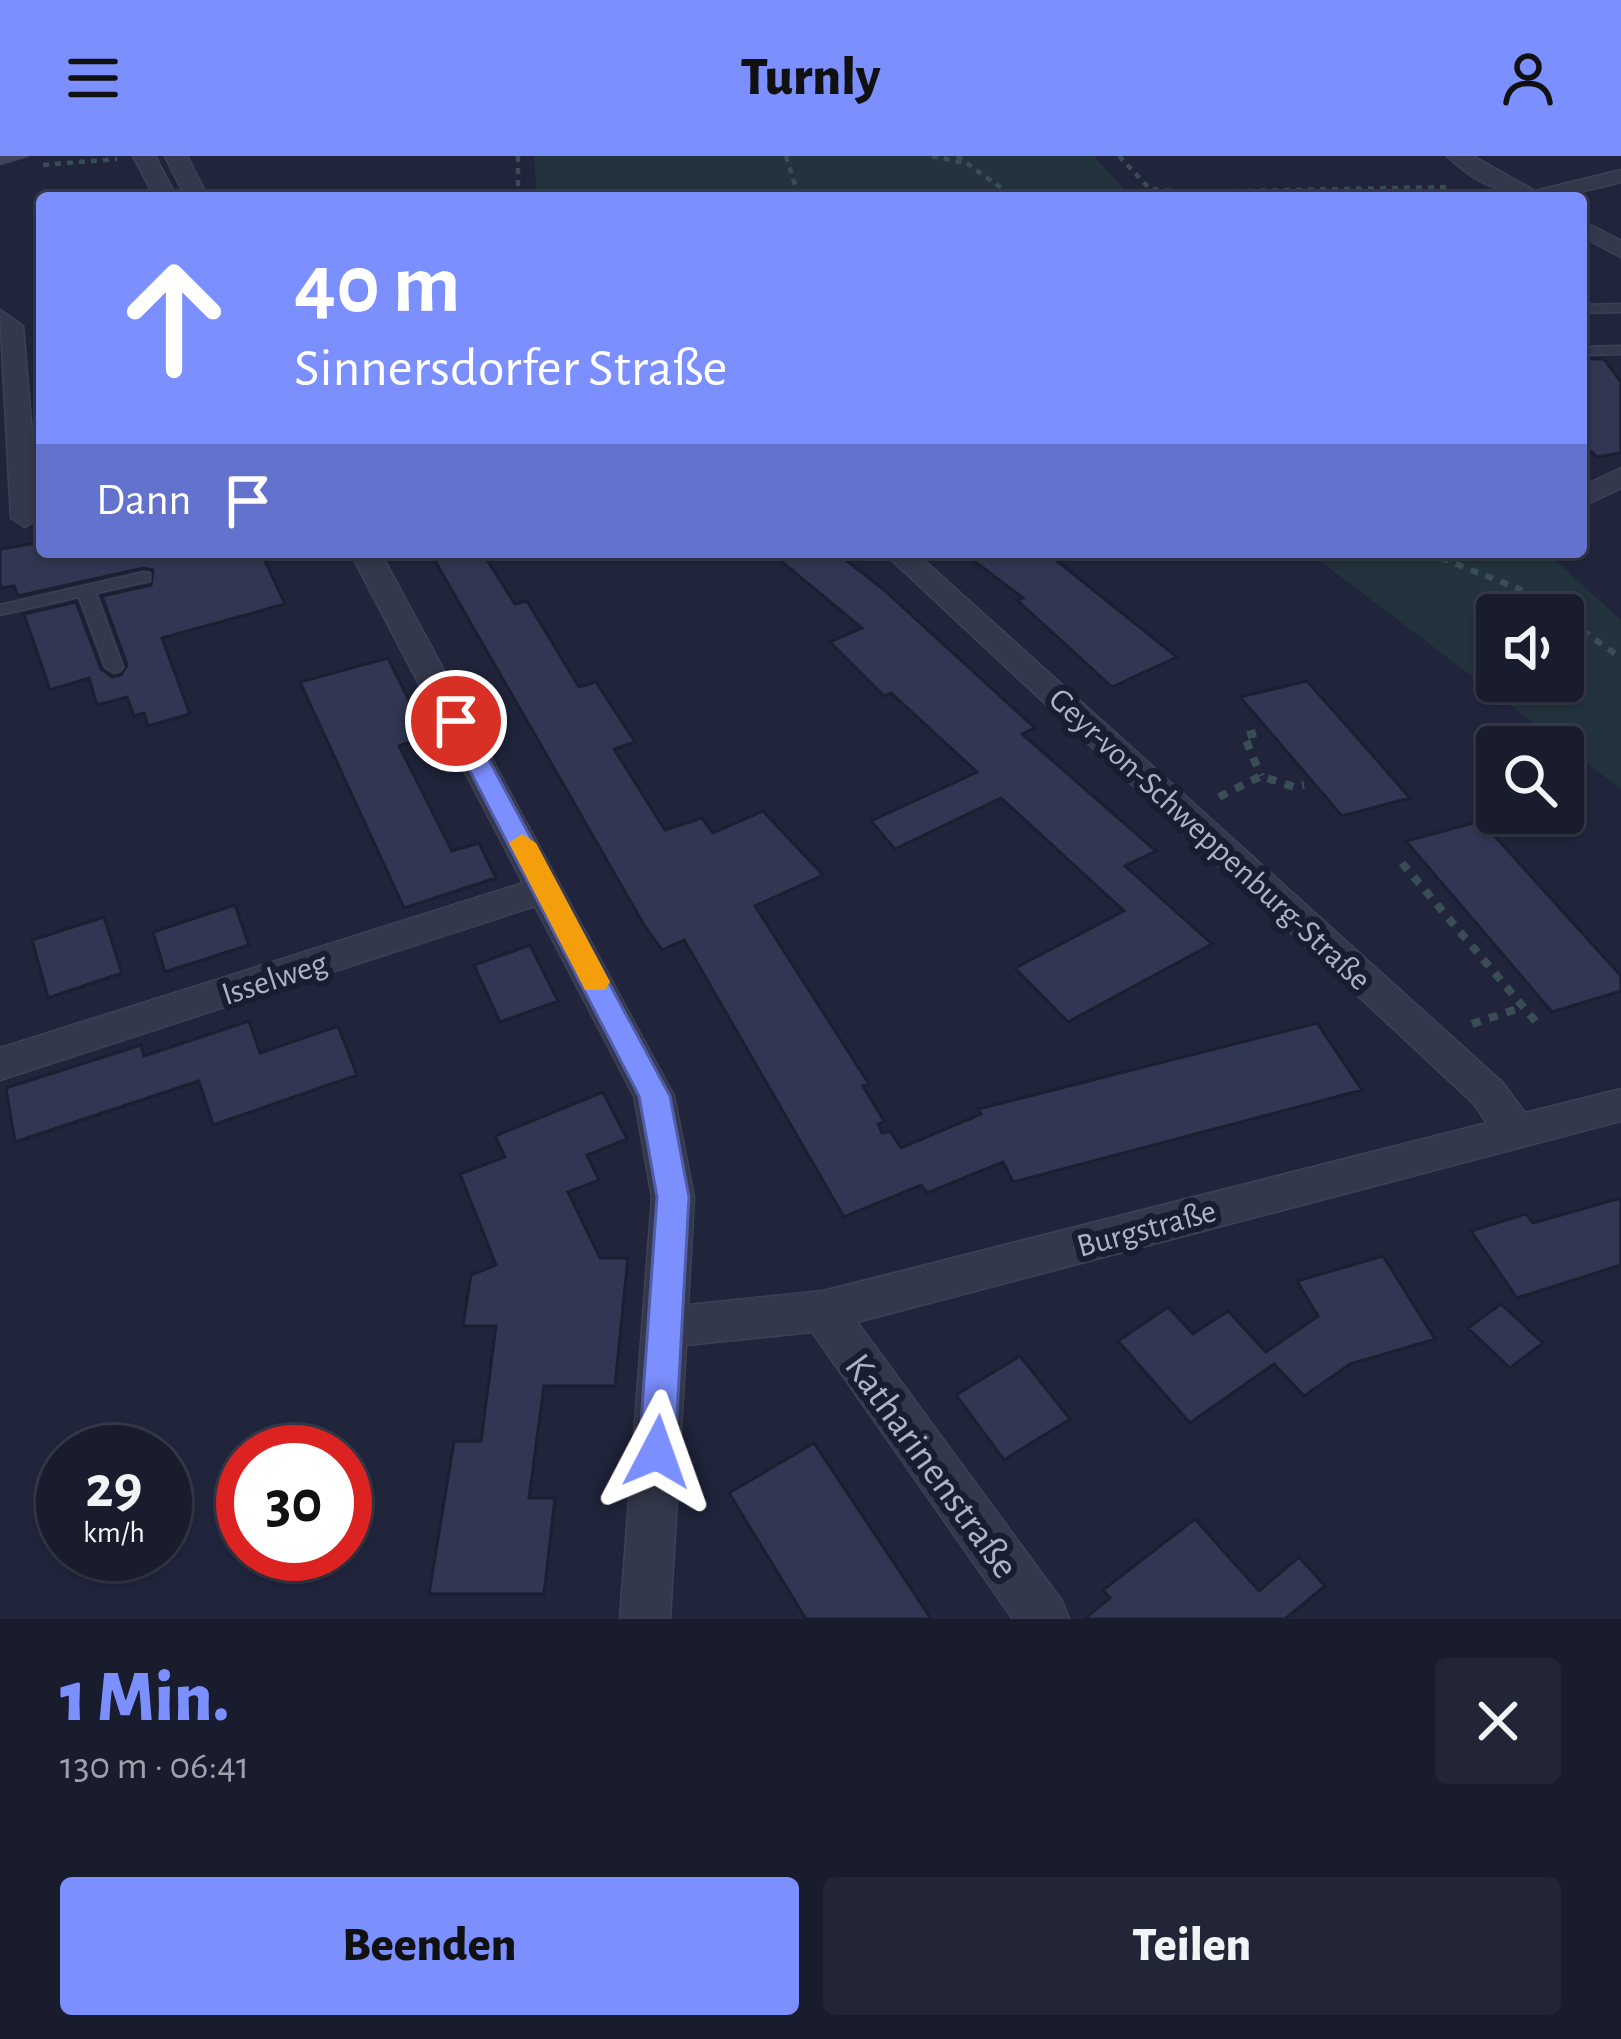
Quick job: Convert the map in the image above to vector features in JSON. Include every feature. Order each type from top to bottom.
[{"type":"street","points":[[0,158],[16,156]]},
{"type":"street","points":[[144,156],[163,192]]},
{"type":"street","points":[[176,156],[194,192]]},
{"type":"street","points":[[1458,156],[1522,192]]},
{"type":"street","points":[[1557,192],[1621,176]]},
{"type":"street","points":[[1587,230],[1621,250]]},
{"type":"street","points":[[0,317],[11,326],[22,518]]},
{"type":"street","points":[[1587,496],[1621,476]]},
{"type":"street","points":[[368,558],[655,1096],[673,1197],[645,1619]]},
{"type":"street","name":"Geyr-von-Schweppenburg-Straße","points":[[905,558],[1487,1093],[1516,1132]]},
{"type":"street","name":"Isselweg","points":[[0,1064],[547,889]]},
{"type":"street","name":"Burgstraße","points":[[667,1327],[823,1311],[1621,1105]]},
{"type":"street","name":"Katharinenstraße","points":[[823,1311],[1044,1619]]},
{"type":"lane","points":[[1587,309],[1621,308]]},
{"type":"lane","points":[[1587,351],[1621,350]]},
{"type":"lane","points":[[0,610],[144,577]]},
{"type":"lane","points":[[86,590],[114,668]]},
{"type":"path","points":[[518,156],[518,192]]},
{"type":"path","points":[[786,156],[797,192]]},
{"type":"path","points":[[932,156],[965,164]]},
{"type":"path","points":[[957,156],[1006,192]]},
{"type":"path","points":[[1119,156],[1150,189],[1504,182]]},
{"type":"path","points":[[1438,558],[1499,578],[1556,607],[1621,658]]},
{"type":"path","points":[[1256,733],[1244,736],[1261,776]]},
{"type":"path","points":[[1186,814],[1261,776],[1294,787],[1304,785]]},
{"type":"path","points":[[1402,863],[1536,1022]]},
{"type":"shaded area","points":[[534,156],[1094,156],[1126,192],[537,192]]},
{"type":"shaded area","points":[[1316,558],[1553,558],[1621,620],[1621,789],[1584,761],[1584,726],[1538,726],[1506,702],[1584,702],[1584,594],[1476,594],[1476,679]]},
{"type":"building","points":[[1587,359],[1604,359],[1621,382],[1621,453],[1597,457],[1587,448]]},
{"type":"building","points":[[36,543],[36,558],[264,558],[285,604],[162,638],[190,714],[148,726],[144,713],[134,716],[127,697],[97,705],[89,678],[50,690],[24,614],[76,602],[101,669],[112,677],[121,675],[127,665],[102,596],[151,585],[153,570],[143,568],[18,596],[14,586],[0,588],[0,549]]},
{"type":"building","points":[[433,558],[486,558],[515,604],[527,601],[579,687],[596,682],[635,742],[614,749],[665,830],[702,818],[713,833],[763,811],[823,875],[755,906],[869,1084],[863,1086],[884,1121],[878,1124],[882,1133],[890,1131],[901,1148],[981,1114],[978,1109],[1317,1023],[1362,1090],[1013,1182],[1003,1162],[927,1193],[921,1185],[844,1217],[684,940],[662,950]]},
{"type":"building","points":[[777,558],[844,558],[884,590],[1035,728],[1022,734],[1156,851],[1125,866],[1212,944],[1068,1022],[1015,968],[1124,911],[1001,798],[895,849],[871,821],[977,772],[891,693],[884,696],[830,642],[862,628]]},
{"type":"building","points":[[970,558],[1053,558],[1177,657],[1112,687],[1017,600],[1023,598]]},
{"type":"building","points":[[388,658],[427,737],[399,746],[452,851],[479,843],[496,878],[404,908],[300,682]]},
{"type":"building","points":[[1307,681],[1410,798],[1342,816],[1240,697]]},
{"type":"building","points":[[1476,822],[1476,834],[1493,834],[1621,976],[1621,991],[1552,1012],[1406,841]]},
{"type":"building","points":[[235,905],[249,945],[165,972],[153,932]]},
{"type":"building","points":[[104,917],[122,973],[48,998],[32,940]]},
{"type":"building","points":[[530,945],[558,1001],[500,1022],[474,965]]},
{"type":"building","points":[[249,1021],[260,1053],[338,1026],[357,1075],[213,1125],[199,1081],[15,1142],[6,1088],[141,1045],[144,1056]]},
{"type":"building","points":[[603,1092],[627,1139],[587,1155],[599,1180],[568,1192],[600,1258],[628,1258],[615,1386],[544,1386],[529,1498],[555,1498],[544,1594],[429,1594],[454,1441],[481,1441],[496,1326],[463,1326],[471,1275],[496,1265],[460,1174],[505,1157],[495,1136]]},
{"type":"building","points":[[1621,1198],[1621,1265],[1517,1298],[1471,1231],[1526,1214],[1533,1223]]},
{"type":"building","points":[[1383,1256],[1435,1339],[1350,1364],[1304,1396],[1274,1364],[1190,1423],[1118,1341],[1168,1307],[1193,1334],[1228,1311],[1266,1352],[1318,1316],[1297,1281]]},
{"type":"building","points":[[1501,1304],[1543,1343],[1510,1368],[1468,1328]]},
{"type":"building","points":[[1020,1356],[1070,1419],[1004,1460],[956,1395]]},
{"type":"building","points":[[814,1443],[931,1619],[806,1619],[729,1493]]},
{"type":"building","points":[[1195,1519],[1259,1591],[1299,1557],[1325,1586],[1285,1619],[1084,1619],[1110,1598],[1103,1590]]},
{"type":"slow traffic","points":[[522,843],[595,982]]},
{"type":"route","points":[[456,721],[655,1096],[673,1197],[657,1452]]}]
